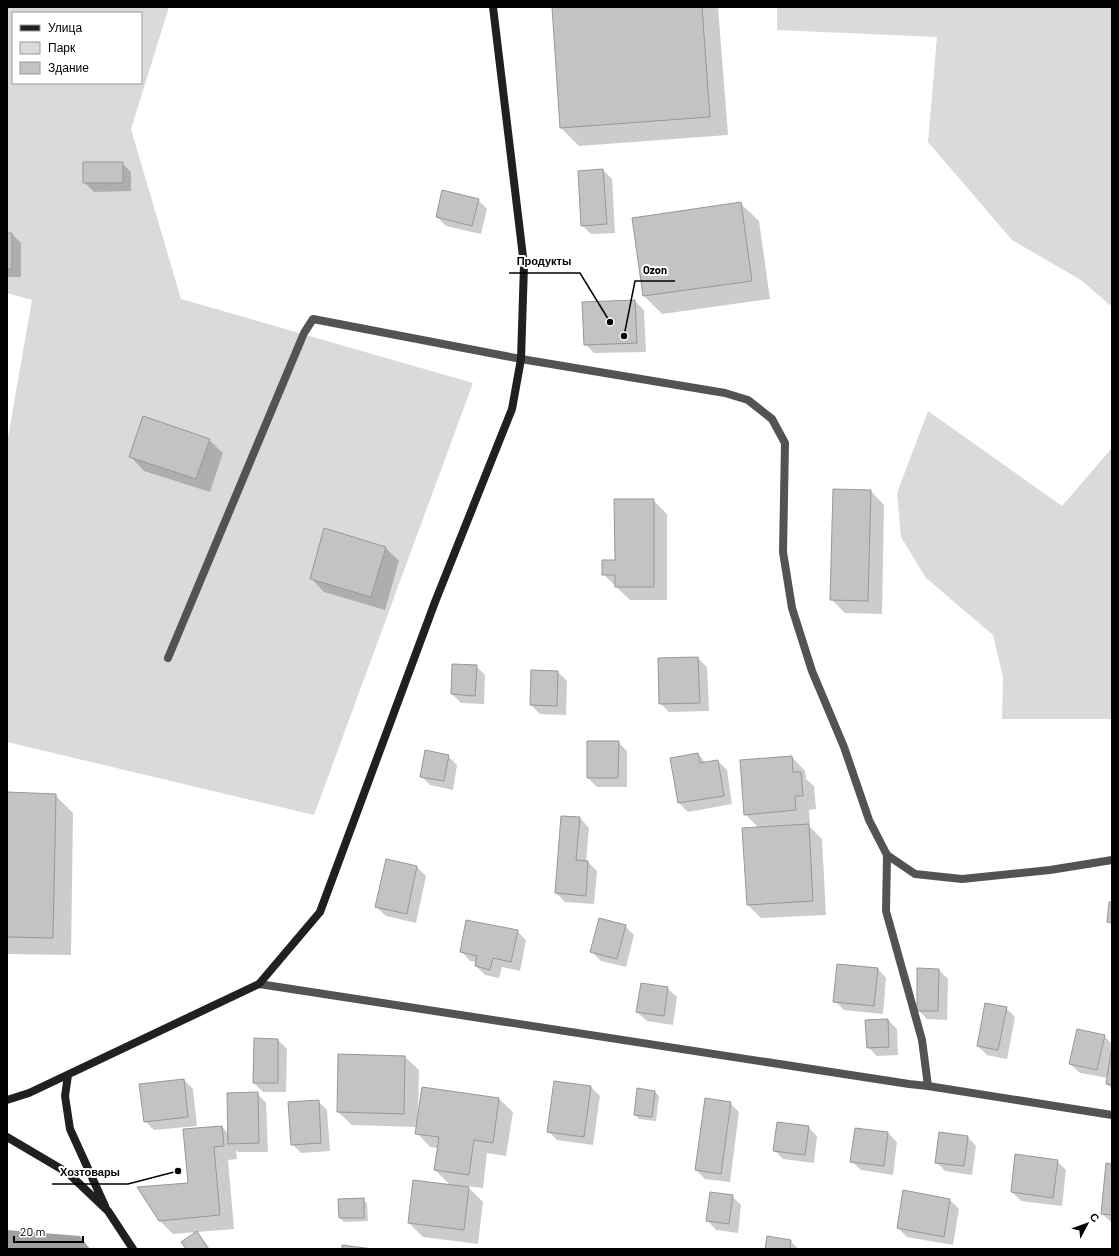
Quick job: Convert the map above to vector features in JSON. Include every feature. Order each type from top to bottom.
[{"type":"street","points":[[7,1100],[29,1093],[259,984],[320,912],[435,602],[512,409],[521,359],[524,265],[493,7]]},
{"type":"street","points":[[168,658],[304,333],[313,319],[521,359],[725,393],[748,400],[772,419],[785,442],[783,552],[792,608],[812,671],[844,747],[869,820],[887,855],[886,911],[922,1040],[928,1086]]},
{"type":"street","points":[[887,855],[915,874],[962,879],[1050,870],[1112,860]]},
{"type":"street","points":[[259,984],[1112,1115]]},
{"type":"street","points":[[68,1075],[65,1096],[70,1129],[108,1211],[133,1249]]},
{"type":"street","points":[[7,1137],[68,1173],[108,1211]]},
{"type":"green space","points":[[7,7],[169,7],[131,129],[181,299],[473,383],[314,815],[7,742],[7,443],[32,300],[7,293]]},
{"type":"green space","points":[[777,7],[1112,7],[1112,307],[1081,280],[1012,240],[928,142],[937,37],[777,30]]},
{"type":"green space","points":[[928,411],[1062,506],[1112,448],[1112,719],[1002,719],[1003,677],[993,635],[926,578],[901,537],[897,493]]},
{"type":"shaded area","points":[[7,1230],[80,1236],[90,1249],[7,1249]]},
{"type":"building","points":[[552,7],[702,7],[710,117],[560,128]]},
{"type":"building","points":[[83,162],[123,162],[123,183],[83,183]]},
{"type":"building","points":[[603,169],[607,224],[581,226],[578,171]]},
{"type":"building","points":[[442,190],[479,199],[472,226],[436,217]]},
{"type":"building","points":[[741,202],[752,281],[643,296],[632,218]]},
{"type":"building","points":[[7,233],[12,233],[12,269],[7,269]]},
{"type":"building","points":[[635,300],[637,343],[584,345],[582,302]]},
{"type":"building","points":[[143,416],[210,439],[196,479],[129,457]]},
{"type":"building","points":[[833,489],[871,490],[868,601],[830,600]]},
{"type":"building","points":[[614,499],[654,499],[654,587],[615,587],[615,575],[602,575],[602,560],[615,560]]},
{"type":"building","points":[[324,528],[386,547],[371,597],[310,579]]},
{"type":"building","points":[[698,657],[700,703],[659,704],[658,658]]},
{"type":"building","points":[[452,664],[477,665],[475,696],[451,694]]},
{"type":"building","points":[[531,670],[558,671],[557,706],[530,705]]},
{"type":"building","points":[[587,741],[619,741],[618,778],[587,778]]},
{"type":"building","points":[[425,750],[449,755],[444,781],[420,777]]},
{"type":"building","points":[[698,753],[700,763],[718,760],[724,796],[678,803],[670,758]]},
{"type":"building","points":[[792,756],[793,772],[801,772],[803,796],[795,796],[796,810],[744,815],[740,760]]},
{"type":"building","points":[[7,792],[56,794],[53,938],[7,937]]},
{"type":"building","points":[[561,816],[580,817],[576,860],[588,861],[586,896],[555,893]]},
{"type":"building","points":[[809,824],[813,901],[747,905],[742,828]]},
{"type":"building","points":[[386,859],[417,866],[407,914],[375,907]]},
{"type":"building","points":[[1109,902],[1112,902],[1112,923],[1107,922]]},
{"type":"building","points":[[599,918],[626,925],[617,959],[590,952]]},
{"type":"building","points":[[466,920],[518,930],[511,962],[493,958],[490,970],[475,966],[477,956],[460,952]]},
{"type":"building","points":[[837,964],[878,968],[874,1006],[833,1002]]},
{"type":"building","points":[[917,968],[939,969],[938,1011],[917,1011]]},
{"type":"building","points":[[641,983],[668,987],[664,1016],[636,1012]]},
{"type":"building","points":[[985,1003],[1007,1007],[998,1050],[977,1046]]},
{"type":"building","points":[[888,1019],[889,1047],[867,1048],[865,1020]]},
{"type":"building","points":[[1077,1029],[1105,1035],[1097,1070],[1069,1064]]},
{"type":"building","points":[[254,1038],[278,1039],[278,1083],[253,1083]]},
{"type":"building","points":[[1112,1052],[1112,1085],[1106,1084]]},
{"type":"building","points":[[338,1054],[405,1056],[404,1114],[337,1112]]},
{"type":"building","points":[[184,1079],[188,1117],[144,1122],[139,1084]]},
{"type":"building","points":[[554,1081],[591,1086],[584,1137],[547,1132]]},
{"type":"building","points":[[422,1087],[499,1098],[493,1143],[474,1140],[469,1175],[434,1170],[439,1137],[415,1134]]},
{"type":"building","points":[[637,1088],[655,1091],[652,1117],[634,1115]]},
{"type":"building","points":[[258,1092],[259,1143],[228,1144],[227,1093]]},
{"type":"building","points":[[705,1098],[731,1102],[721,1174],[695,1170]]},
{"type":"building","points":[[319,1100],[321,1143],[291,1145],[288,1102]]},
{"type":"building","points":[[777,1122],[809,1126],[805,1155],[773,1151]]},
{"type":"building","points":[[222,1126],[224,1146],[214,1147],[220,1215],[159,1221],[137,1187],[188,1183],[183,1129]]},
{"type":"building","points":[[855,1128],[888,1132],[884,1166],[850,1162]]},
{"type":"building","points":[[939,1132],[968,1136],[964,1166],[935,1163]]},
{"type":"building","points":[[1015,1154],[1058,1160],[1053,1198],[1011,1192]]},
{"type":"building","points":[[1106,1163],[1112,1164],[1112,1215],[1101,1214]]},
{"type":"building","points":[[413,1180],[469,1187],[464,1230],[408,1223]]},
{"type":"building","points":[[903,1190],[950,1199],[944,1237],[897,1228]]},
{"type":"building","points":[[710,1192],[733,1195],[729,1224],[706,1221]]},
{"type":"building","points":[[364,1198],[364,1218],[339,1218],[338,1199]]},
{"type":"building","points":[[197,1231],[208,1249],[186,1249],[181,1242]]},
{"type":"building","points":[[767,1236],[791,1240],[790,1249],[765,1249]]},
{"type":"building","points":[[342,1245],[373,1249],[342,1249]]},
{"type":"place","name":"Продукты","points":[[610,322]]},
{"type":"place","name":"Ozon","points":[[624,336]]},
{"type":"place","name":"Хозтовары","points":[[178,1171]]}]
